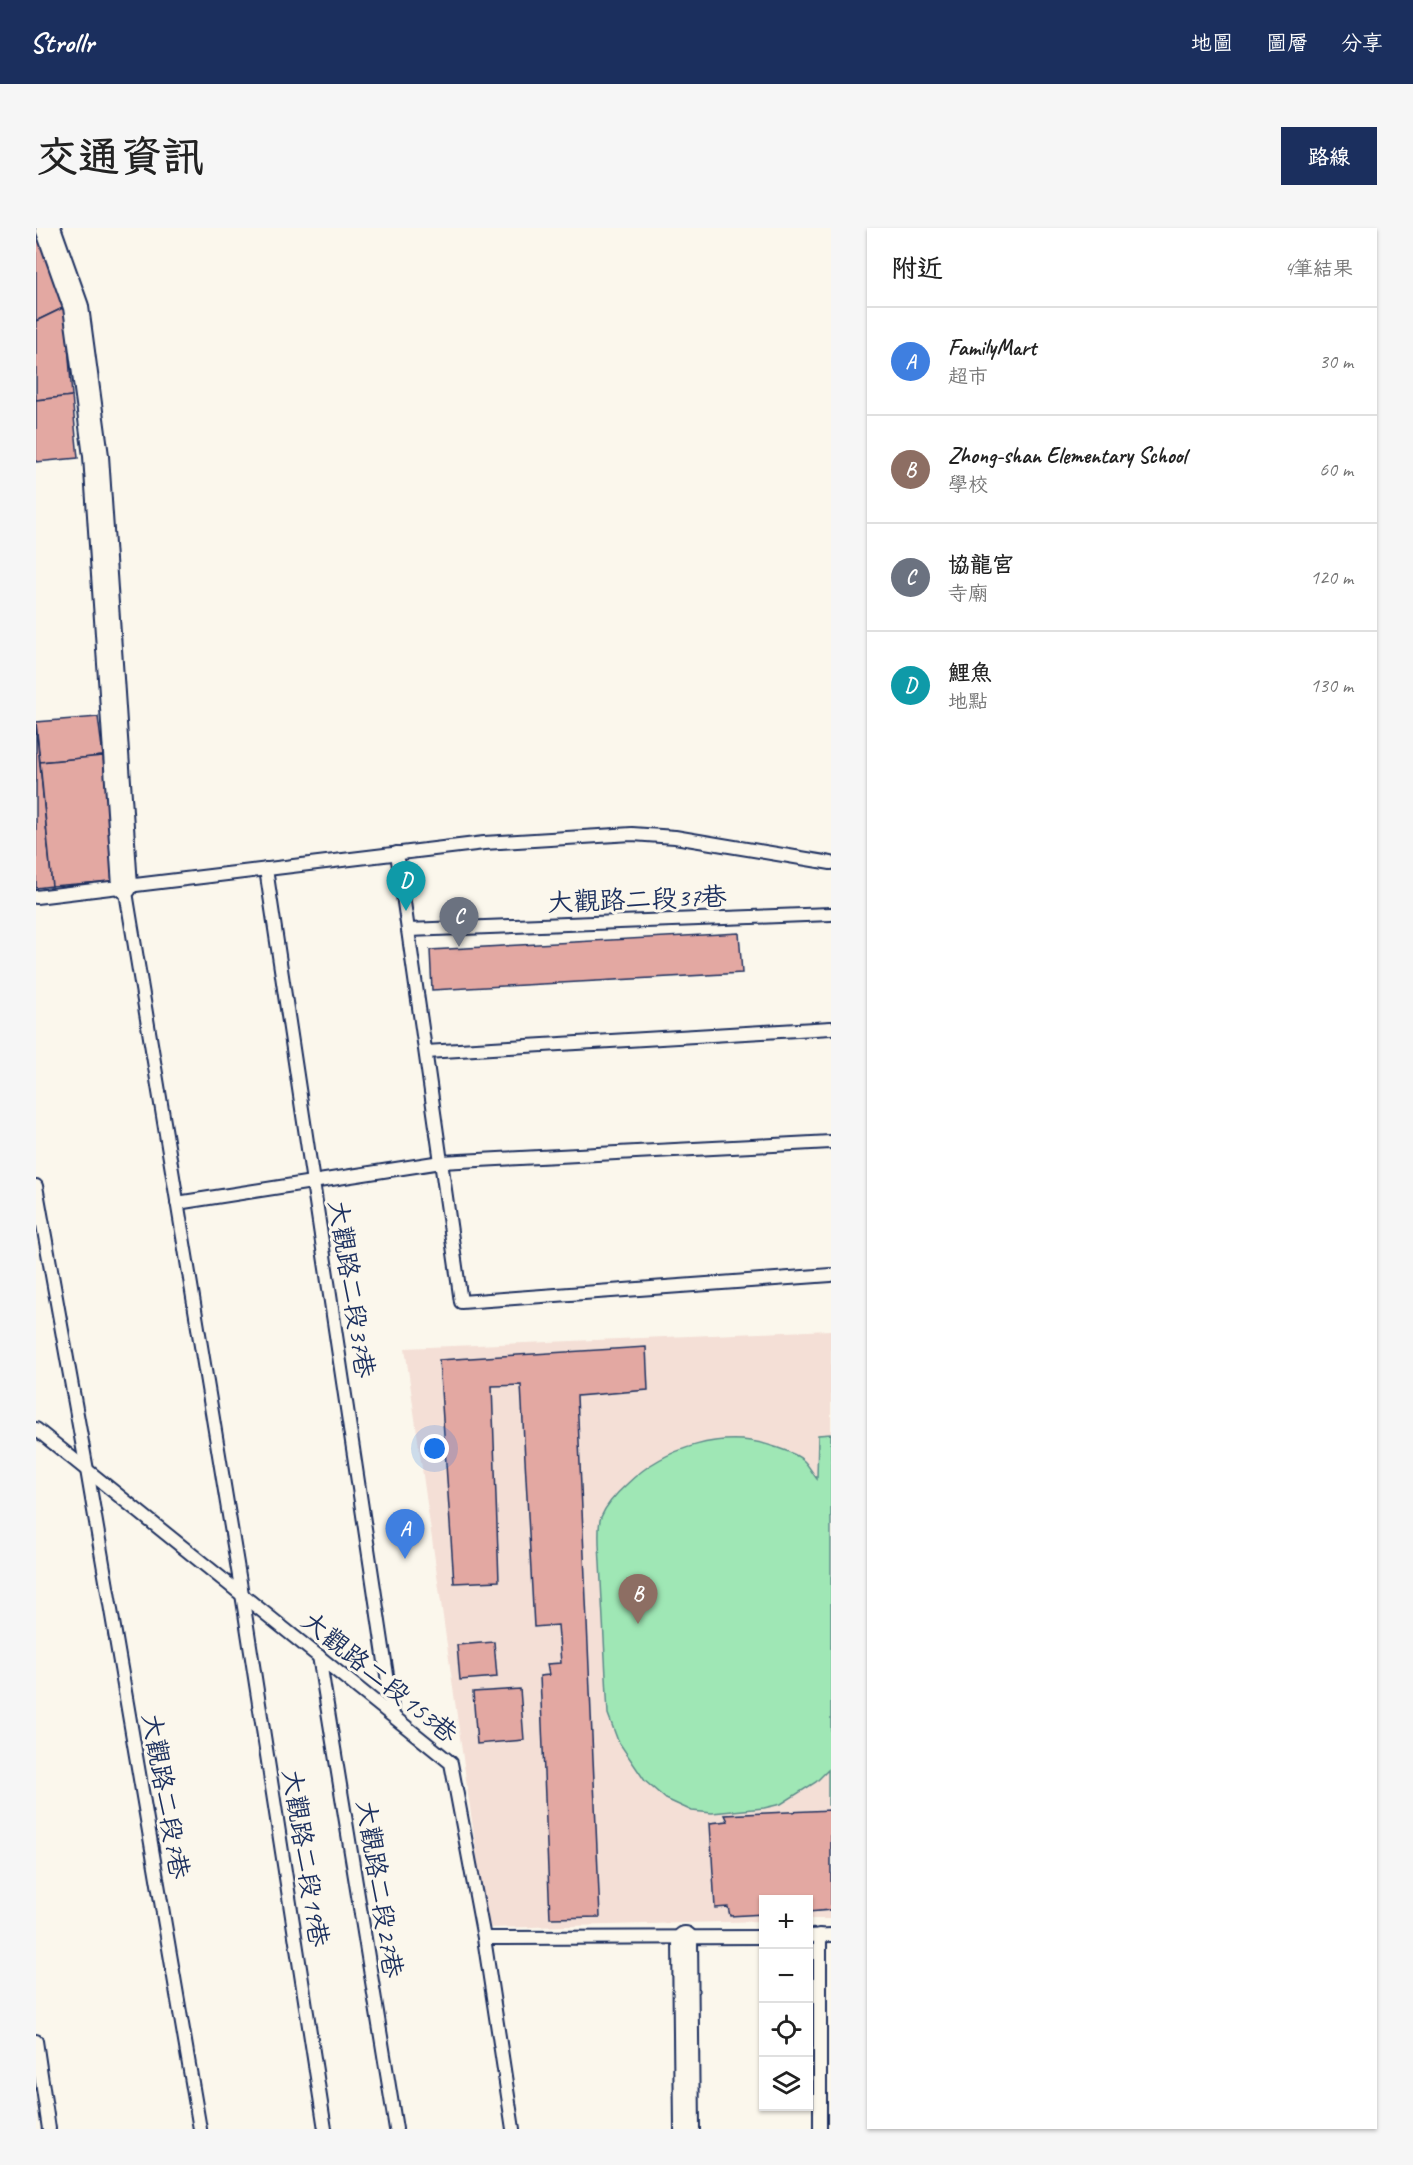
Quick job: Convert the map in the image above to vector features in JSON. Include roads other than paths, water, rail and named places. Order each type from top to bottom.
[{"type":"street","points":[[48,228],[76,307],[96,456],[125,886]]},
{"type":"street","points":[[685,1939],[687,2129]]},
{"type":"lane","points":[[36,897],[484,843],[632,834],[675,837],[831,863]]},
{"type":"lane","points":[[397,853],[462,1302],[831,1275]]},
{"type":"lane","name":"大觀路二段37巷","points":[[266,869],[393,1715]]},
{"type":"lane","name":"大觀路二段19巷","points":[[125,886],[242,1594],[325,2129]]},
{"type":"lane","name":"大觀路二段37巷","points":[[408,930],[831,914]]},
{"type":"lane","points":[[426,1052],[831,1028]]},
{"type":"lane","points":[[177,1203],[441,1162],[831,1142]]},
{"type":"lane","name":"大觀路二段7巷","points":[[36,1186],[200,2129]]},
{"type":"lane","name":"大觀路二段153巷","points":[[36,1429],[451,1762],[484,1938]]},
{"type":"lane","name":"大觀路二段27巷","points":[[319,1656],[396,2129]]},
{"type":"lane","points":[[820,1935],[820,2129]]},
{"type":"lane","points":[[513,2129],[484,1938],[759,1937]]},
{"type":"lane","points":[[36,2041],[49,2129]]},
{"type":"place","name":"鯉魚","points":[[406,911]]},
{"type":"place","name":"協龍宮","points":[[459,947]]},
{"type":"place","name":"FamilyMart","points":[[405,1559]]},
{"type":"place","name":"Zhong-shan Elementary School","points":[[638,1624]]}]
